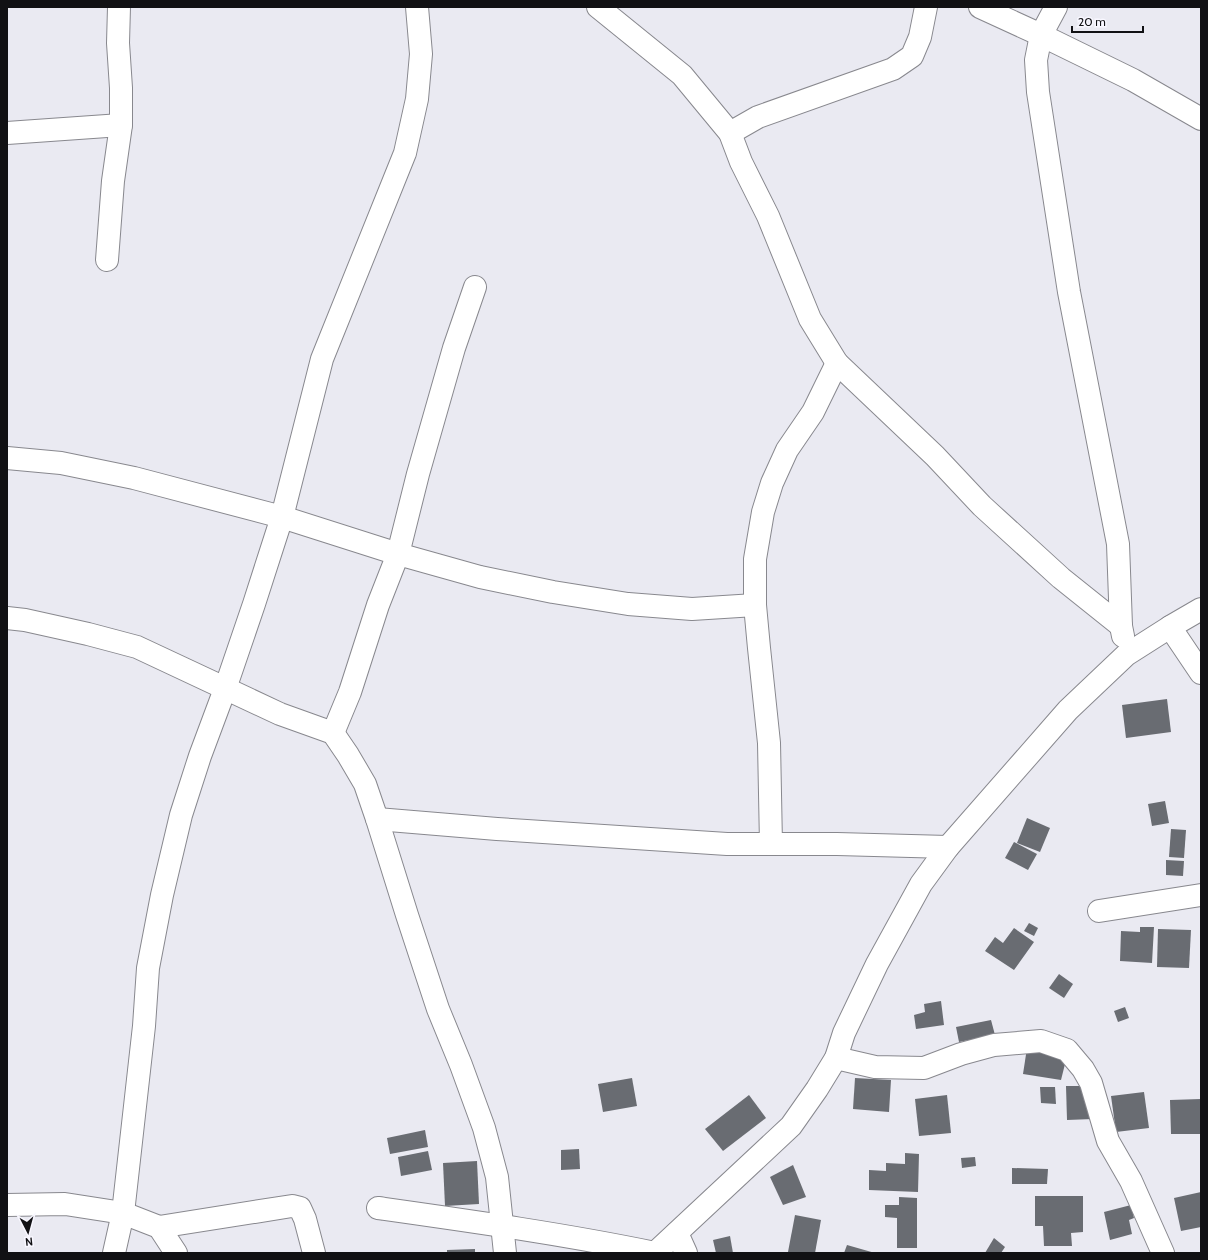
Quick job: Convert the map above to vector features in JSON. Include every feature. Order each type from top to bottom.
[{"type":"street","points":[[107,260],[113,181],[121,125],[121,88],[118,43],[119,7]]},
{"type":"street","points":[[114,1253],[123,1213],[144,1026],[149,961],[162,895],[181,815],[200,756],[254,604],[282,517],[322,359],[405,153],[417,98],[421,54],[417,7]]},
{"type":"street","points":[[598,7],[682,75],[730,133],[741,162],[768,216],[810,319],[837,363],[935,456],[982,506],[1061,578],[1121,626]]},
{"type":"street","points":[[730,133],[758,117],[893,69],[912,56],[920,37],[926,7]]},
{"type":"street","points":[[980,7],[1133,80],[1201,119]]},
{"type":"street","points":[[1056,7],[1041,35],[1036,60],[1038,92],[1069,292],[1118,544],[1121,626],[1126,655]]},
{"type":"street","points":[[7,133],[121,125]]},
{"type":"street","points":[[333,733],[350,692],[378,605],[398,554],[418,474],[454,348],[475,287]]},
{"type":"street","points":[[771,844],[769,743],[759,648],[755,559],[763,512],[772,483],[787,450],[813,412],[837,363]]},
{"type":"street","points":[[7,458],[61,463],[134,478],[282,517],[398,554],[480,577],[553,592],[628,604],[692,609],[756,605]]},
{"type":"street","points":[[378,1208],[502,1226],[655,1253],[790,1126],[817,1089],[836,1058],[844,1033],[877,964],[921,884],[948,848],[1068,710],[1126,655],[1170,627],[1201,610]]},
{"type":"street","points":[[7,618],[25,620],[88,634],[137,647],[280,714],[333,733],[365,784],[438,1009],[461,1065],[484,1128],[497,1177],[505,1253]]},
{"type":"street","points":[[1170,627],[1201,672]]},
{"type":"street","points":[[377,819],[496,829],[719,844],[845,844],[948,848]]},
{"type":"street","points":[[1099,911],[1201,895]]},
{"type":"street","points":[[836,1058],[875,1067],[924,1068],[961,1054],[994,1045],[1041,1041],[1067,1050],[1083,1069],[1091,1083],[1108,1141],[1131,1181],[1163,1253]]},
{"type":"street","points":[[7,1205],[65,1204],[123,1213],[159,1227],[292,1206],[300,1208],[305,1219],[314,1253]]},
{"type":"street","points":[[159,1227],[176,1253]]},
{"type":"street","points":[[677,1233],[686,1253]]},
{"type":"building","points":[[1167,699],[1171,732],[1126,738],[1122,705]]},
{"type":"building","points":[[1165,801],[1169,823],[1152,826],[1148,804]]},
{"type":"building","points":[[1027,818],[1050,828],[1040,852],[1017,843]]},
{"type":"building","points":[[1171,829],[1186,830],[1184,858],[1169,857]]},
{"type":"building","points":[[1014,842],[1037,854],[1028,870],[1005,858]]},
{"type":"building","points":[[1166,860],[1184,861],[1183,876],[1166,875]]},
{"type":"building","points":[[1029,923],[1038,928],[1034,936],[1024,931]]},
{"type":"building","points":[[1140,927],[1154,927],[1152,963],[1120,961],[1121,931],[1140,932]]},
{"type":"building","points":[[1014,928],[1034,942],[1014,970],[985,951],[995,937],[1003,943]]},
{"type":"building","points":[[1158,929],[1191,930],[1189,968],[1157,967]]},
{"type":"building","points":[[1059,974],[1073,984],[1064,998],[1049,988]]},
{"type":"building","points":[[941,1001],[944,1025],[916,1029],[914,1015],[925,1012],[924,1004]]},
{"type":"building","points":[[1125,1007],[1129,1018],[1118,1022],[1114,1011]]},
{"type":"building","points":[[991,1020],[995,1035],[959,1042],[956,1027]]},
{"type":"building","points":[[1027,1048],[1067,1056],[1061,1080],[1023,1074]]},
{"type":"building","points":[[632,1078],[637,1106],[603,1112],[598,1084]]},
{"type":"building","points":[[855,1078],[891,1080],[889,1112],[853,1109]]},
{"type":"building","points":[[1066,1086],[1088,1086],[1093,1119],[1067,1120]]},
{"type":"building","points":[[1040,1087],[1055,1087],[1056,1104],[1041,1103]]},
{"type":"building","points":[[1144,1092],[1149,1128],[1116,1132],[1111,1096]]},
{"type":"building","points":[[749,1095],[766,1118],[723,1151],[705,1129]]},
{"type":"building","points":[[947,1095],[951,1133],[919,1136],[915,1099]]},
{"type":"building","points":[[1201,1099],[1201,1134],[1171,1134],[1170,1100]]},
{"type":"building","points":[[425,1130],[428,1147],[390,1154],[387,1138]]},
{"type":"building","points":[[579,1149],[580,1169],[561,1170],[561,1150]]},
{"type":"building","points":[[428,1151],[432,1170],[401,1176],[398,1157]]},
{"type":"building","points":[[905,1153],[919,1154],[918,1192],[869,1190],[869,1170],[886,1171],[886,1163],[905,1164]]},
{"type":"building","points":[[975,1157],[976,1166],[962,1168],[961,1158]]},
{"type":"building","points":[[477,1161],[479,1204],[445,1206],[443,1163]]},
{"type":"building","points":[[793,1165],[806,1197],[783,1205],[770,1177]]},
{"type":"building","points":[[1012,1168],[1048,1169],[1047,1184],[1012,1184]]},
{"type":"building","points":[[1201,1192],[1201,1227],[1181,1231],[1174,1198]]},
{"type":"building","points":[[1035,1196],[1083,1196],[1083,1232],[1071,1233],[1072,1246],[1044,1246],[1043,1226],[1035,1226]]},
{"type":"building","points":[[899,1197],[917,1198],[917,1248],[897,1248],[897,1218],[885,1217],[885,1205],[899,1205]]},
{"type":"building","points":[[1131,1205],[1134,1218],[1129,1220],[1132,1234],[1110,1240],[1104,1212]]},
{"type":"building","points":[[795,1215],[821,1220],[815,1253],[788,1252]]},
{"type":"building","points":[[730,1236],[733,1253],[716,1253],[713,1240]]},
{"type":"building","points":[[994,1238],[1005,1247],[1001,1253],[985,1253]]},
{"type":"building","points":[[847,1245],[875,1253],[844,1253]]},
{"type":"building","points":[[475,1249],[475,1253],[447,1253],[447,1250]]}]
